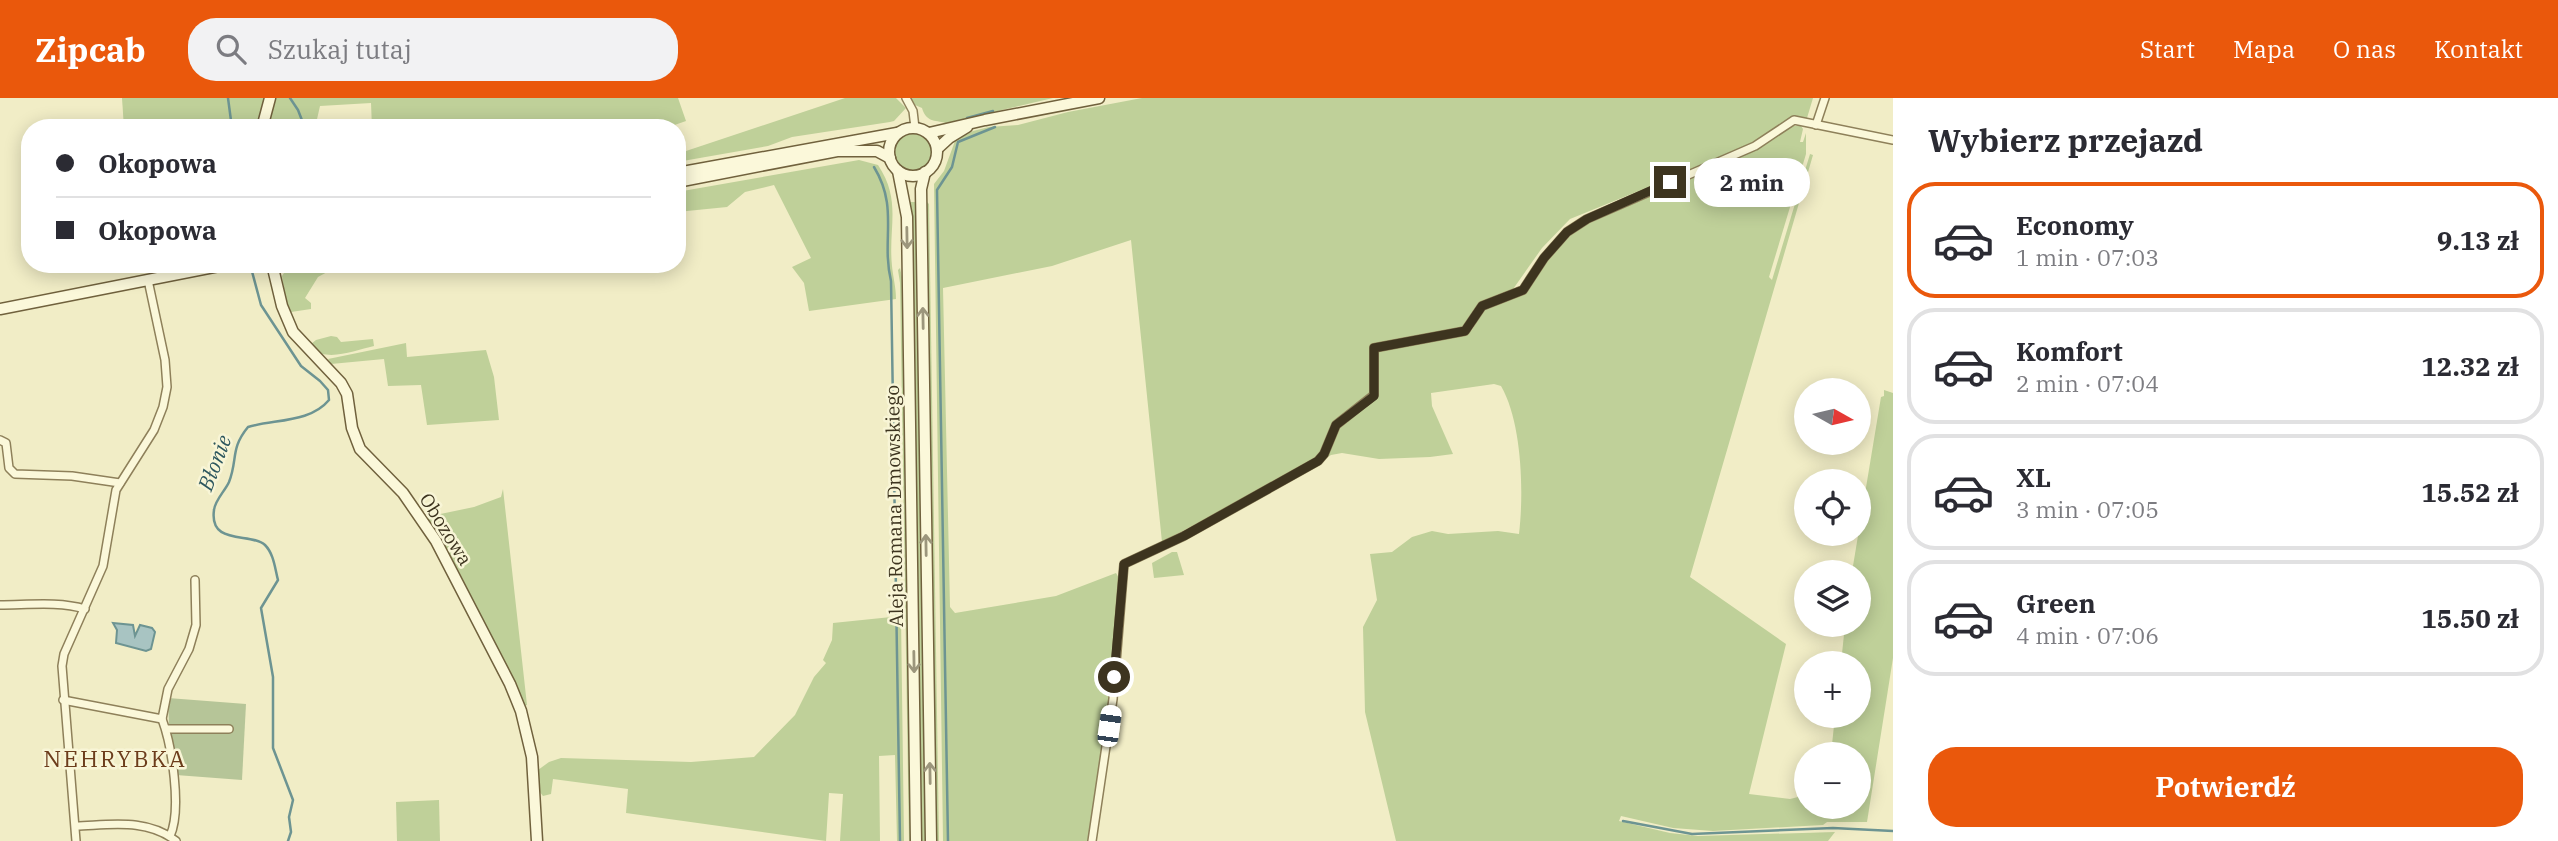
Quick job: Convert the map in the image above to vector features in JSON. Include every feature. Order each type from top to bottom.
[{"type":"main road","points":[[264,119],[270,98]]},
{"type":"main road","points":[[686,171],[897,133],[909,128],[929,133],[1099,98]]},
{"type":"main road","points":[[686,180],[837,151],[877,151],[890,158],[898,171],[911,176],[925,173],[934,163],[937,149],[972,123]]},
{"type":"main road","points":[[890,158],[890,145],[897,133]]},
{"type":"main road","points":[[929,133],[937,149]]},
{"type":"main road","name":"Aleja Romana Dmowskiego","points":[[898,171],[906,203],[907,229],[916,841]]},
{"type":"main road","name":"Aleja Romana Dmowskiego","points":[[925,173],[921,189],[931,841]]},
{"type":"main road","points":[[0,309],[183,273]]},
{"type":"main road","name":"Obozowa","points":[[274,273],[282,306],[293,332],[341,383],[347,394],[352,428],[360,449],[402,493],[436,541],[510,684],[521,710],[531,757],[537,841]]},
{"type":"main road","points":[[276,279],[278,273]]},
{"type":"street","points":[[906,98],[913,111],[915,128]]},
{"type":"street","points":[[1816,125],[1825,98]]},
{"type":"street","points":[[1092,841],[1113,699],[1124,564],[1184,536],[1318,461],[1324,454],[1336,425],[1374,396],[1374,348],[1465,331],[1482,306],[1523,290],[1544,258],[1567,232],[1587,219],[1755,146],[1794,120],[1893,140]]},
{"type":"street","points":[[76,841],[63,700],[64,654],[103,566],[111,509],[120,483],[154,430],[166,397],[165,360],[148,280]]},
{"type":"street","points":[[0,440],[6,443],[9,468],[15,474],[72,476],[120,483]]},
{"type":"street","points":[[76,827],[141,825],[173,838],[175,815],[166,729],[162,719],[168,689],[189,649],[196,625],[195,580]]},
{"type":"street","points":[[0,605],[85,609]]},
{"type":"street","points":[[63,700],[162,719]]},
{"type":"street","points":[[166,729],[229,729]]},
{"type":"green space","points":[[122,98],[265,98],[259,119],[123,119]]},
{"type":"green space","points":[[276,98],[678,98],[685,119],[372,119],[371,103],[320,106],[317,119],[270,119]]},
{"type":"green space","points":[[845,98],[896,98],[906,108],[894,121],[792,137],[768,146],[686,160],[686,151]]},
{"type":"green space","points":[[911,98],[1053,98],[946,123],[928,118]]},
{"type":"green space","points":[[1142,98],[1813,98],[1807,118],[1791,117],[1742,149],[1570,219],[1542,248],[1511,292],[1482,302],[1474,310],[1466,326],[1372,347],[1377,350],[1465,334],[1472,330],[1484,308],[1523,294],[1544,262],[1576,230],[1625,205],[1739,157],[1789,126],[1801,126],[1803,129],[1800,142],[1803,142],[1806,133],[1806,154],[1769,277],[1772,280],[1810,154],[1813,155],[1690,577],[1786,644],[1749,794],[1794,798],[1794,819],[1867,819],[1867,822],[1827,822],[1823,825],[1713,831],[1673,828],[1621,816],[1619,821],[1670,833],[1698,836],[1835,832],[1828,841],[1396,841],[1365,712],[1363,627],[1377,600],[1370,554],[1392,552],[1412,537],[1432,531],[1448,534],[1498,531],[1519,534],[1520,458],[1508,401],[1501,386],[1494,384],[1431,393],[1432,406],[1453,454],[1379,459],[1342,453],[1331,455],[1296,477],[1292,473],[1162,542],[1131,240],[1052,266],[943,288],[950,607],[955,613],[1056,596],[1116,573],[1119,578],[1109,712],[1090,841],[943,841],[934,184],[944,171],[955,141],[973,131],[1018,125]]},
{"type":"green space","points":[[913,134],[926,139],[931,152],[926,165],[913,170],[900,165],[895,152],[900,139]]},
{"type":"green space","points":[[859,160],[878,165],[890,190],[892,202],[891,252],[896,299],[809,311],[804,283],[792,267],[811,258],[774,185],[745,192],[727,207],[686,211],[686,190]]},
{"type":"green space","points":[[926,201],[929,204],[939,841],[936,841]]},
{"type":"green space","points":[[910,202],[917,202],[927,841],[921,841]]},
{"type":"green space","points":[[900,268],[903,282],[912,841],[909,841]]},
{"type":"green space","points":[[284,273],[325,273],[318,277],[305,298],[311,303],[311,309],[291,312],[287,309],[282,276]]},
{"type":"green space","points":[[337,337],[341,342],[373,339],[374,346],[334,355],[326,355],[312,349],[311,344],[316,340]]},
{"type":"green space","points":[[406,343],[407,357],[486,350],[494,377],[499,420],[427,425],[421,385],[388,386],[384,359],[331,364],[328,359]]},
{"type":"green space","points":[[1884,390],[1893,393],[1893,658],[1871,797],[1871,742],[1832,742],[1834,728],[1871,728],[1871,651],[1842,651],[1844,637],[1871,637],[1871,560],[1854,560],[1856,546],[1871,546],[1869,469]]},
{"type":"green space","points":[[503,489],[527,705],[524,706],[464,582],[426,517],[474,507],[501,497]]},
{"type":"green space","points":[[1177,552],[1184,575],[1154,578],[1152,563]]},
{"type":"green space","points":[[901,616],[904,841],[897,841],[895,755],[879,756],[880,841],[840,841],[843,794],[829,793],[826,841],[626,813],[628,789],[553,779],[551,794],[543,796],[539,791],[538,770],[561,758],[691,762],[754,757],[795,715],[814,677],[826,663],[823,660],[832,640],[833,623]]},
{"type":"green space","points":[[168,698],[246,704],[242,780],[176,775]]},
{"type":"green space","points":[[439,800],[440,841],[397,841],[396,802]]},
{"type":"water","points":[[113,623],[133,625],[135,636],[140,625],[152,628],[155,632],[151,649],[146,651],[116,643],[117,630]]},
{"type":"waterway","name":"Błonie","points":[[228,98],[231,119]]},
{"type":"waterway","points":[[290,98],[302,119]]},
{"type":"waterway","points":[[967,118],[993,111]]},
{"type":"waterway","points":[[948,841],[937,190],[952,167],[958,142],[995,127]]},
{"type":"waterway","points":[[874,167],[886,196],[888,266],[891,281],[900,841]]},
{"type":"waterway","name":"Błonie","points":[[252,273],[261,305],[301,366],[328,390],[329,400],[302,417],[248,427],[236,448],[229,482],[214,510],[214,521],[218,529],[232,536],[259,541],[265,545],[272,557],[278,580],[261,608],[273,677],[273,748],[293,800],[288,841]]},
{"type":"waterway","points":[[1623,821],[1692,834],[1833,828],[1893,831]]},
{"type":"district","name":"NEHRYBKA","points":[[115,759]]},
{"type":"route","points":[[1114,677],[1124,564],[1184,536],[1318,461],[1324,454],[1336,425],[1374,396],[1374,348],[1465,331],[1482,306],[1523,290],[1544,258],[1567,232],[1587,219],[1670,182]]}]
